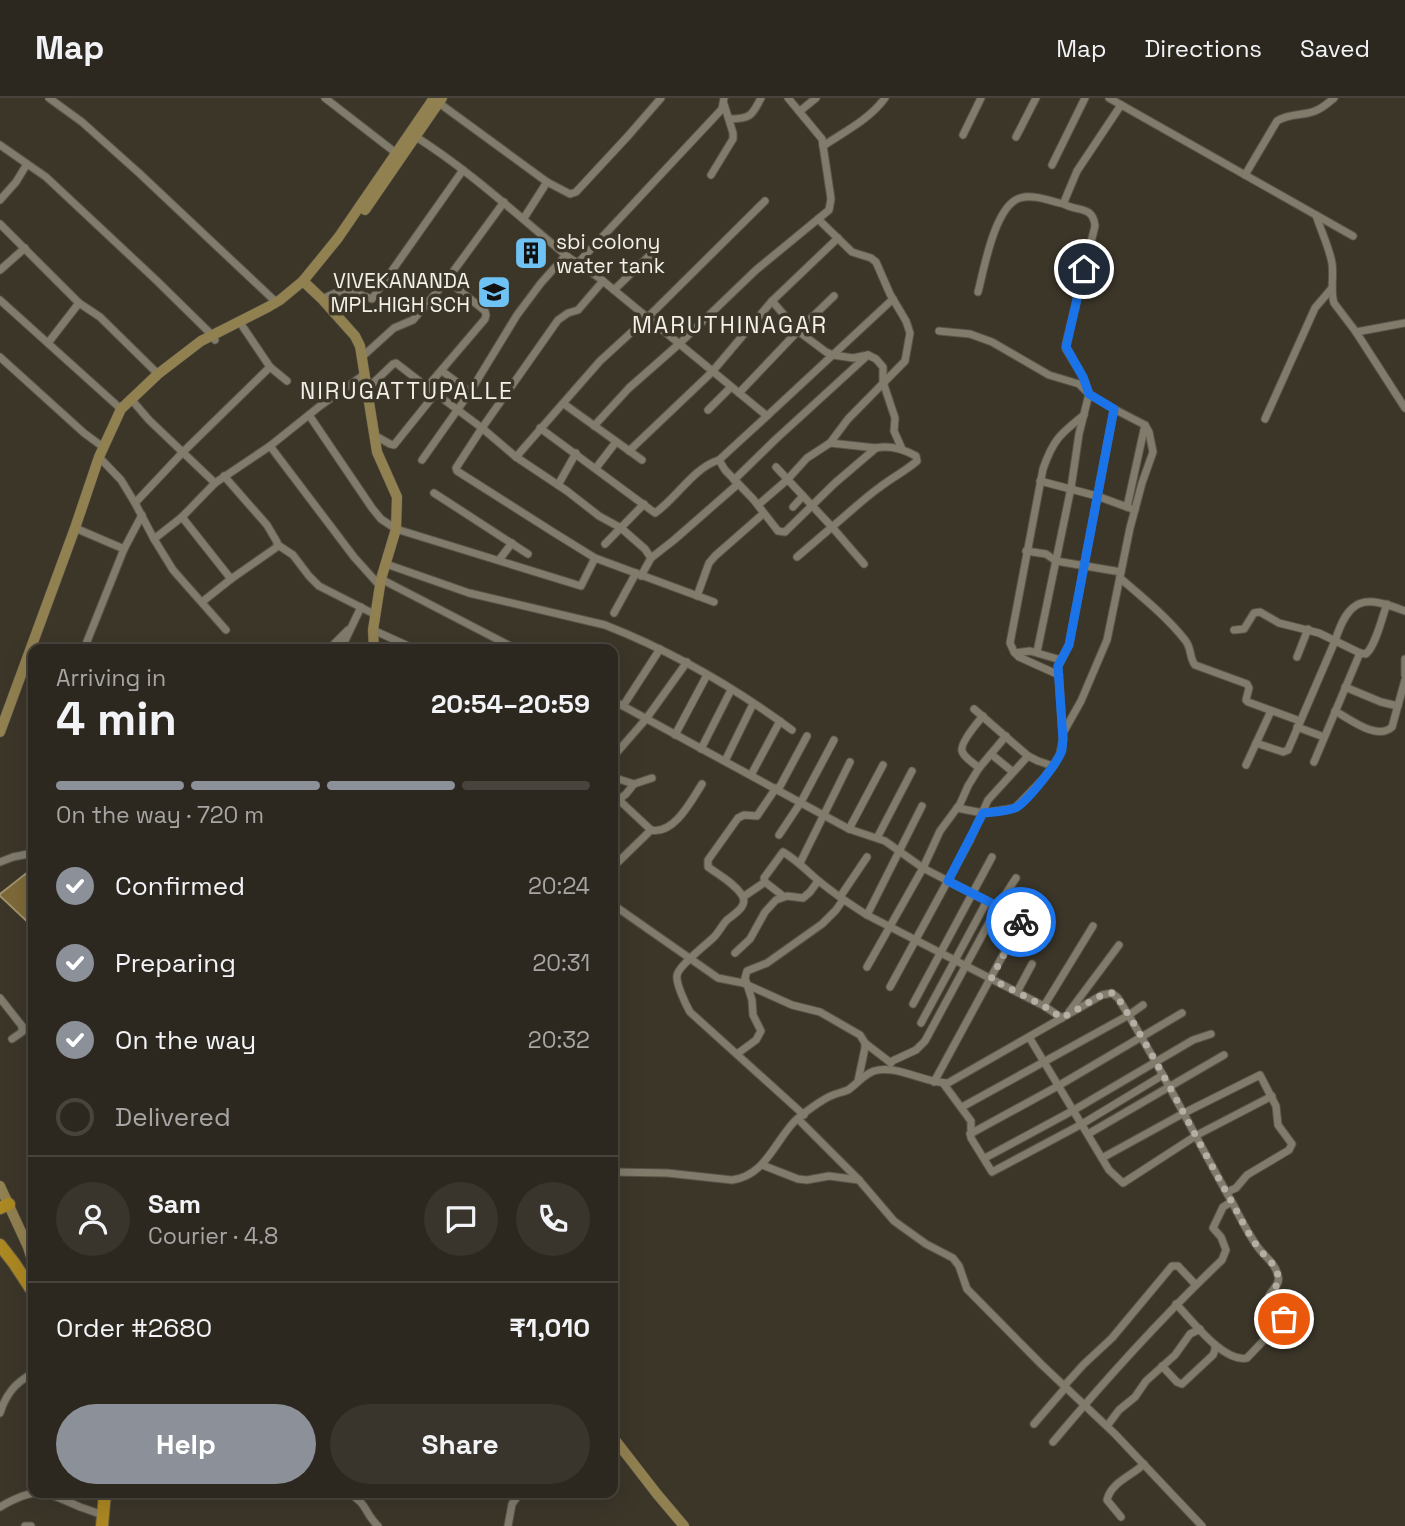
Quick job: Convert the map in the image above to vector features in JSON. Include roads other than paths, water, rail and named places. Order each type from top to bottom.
[{"type":"highway","points":[[0,1245],[28,1284]]},
{"type":"highway","points":[[103,1520],[105,1498]]},
{"type":"main road","points":[[214,337],[243,327],[282,306],[305,283],[344,241],[435,99]]},
{"type":"main road","points":[[32,644],[101,452],[121,409],[158,374],[190,350],[205,345],[305,283],[396,153],[413,135]]},
{"type":"main road","points":[[305,283],[355,336],[360,346],[378,458],[397,497],[396,529],[381,582],[373,630],[374,644]]},
{"type":"main road","points":[[0,732],[28,656]]},
{"type":"main road","points":[[0,1186],[4,1206],[28,1241]]},
{"type":"main road","points":[[618,1445],[684,1526]]},
{"type":"street","points":[[49,98],[82,122],[139,173],[276,302]]},
{"type":"street","points":[[325,98],[396,153]]},
{"type":"street","points":[[435,99],[547,182],[568,194],[575,193],[661,98]]},
{"type":"street","points":[[729,119],[749,117],[761,98]]},
{"type":"street","points":[[594,426],[629,388],[756,270],[829,209],[831,200],[822,139],[788,98]]},
{"type":"street","points":[[800,111],[816,98]]},
{"type":"street","points":[[823,146],[858,123],[885,98]]},
{"type":"street","points":[[963,135],[981,98]]},
{"type":"street","points":[[1016,137],[1036,98]]},
{"type":"street","points":[[1052,165],[1085,98]]},
{"type":"street","points":[[1109,98],[1353,236]]},
{"type":"street","points":[[1245,175],[1277,121],[1286,116],[1314,112],[1334,98]]},
{"type":"street","points":[[711,175],[733,139],[724,101]]},
{"type":"street","points":[[577,264],[722,109],[724,101]]},
{"type":"street","points":[[1064,204],[1064,198],[1077,171],[1121,105]]},
{"type":"street","points":[[413,135],[504,202],[767,416]]},
{"type":"street","points":[[0,145],[46,177],[214,337]]},
{"type":"street","points":[[0,200],[27,164]]},
{"type":"street","points":[[322,299],[345,289],[372,299],[463,170]]},
{"type":"street","points":[[524,218],[547,182]]},
{"type":"street","points":[[978,292],[995,231],[1007,206],[1013,201],[1021,197],[1031,197],[1084,210],[1093,216],[1095,226],[1066,347],[1089,394],[1037,652]]},
{"type":"street","points":[[516,457],[600,361],[765,201]]},
{"type":"street","points":[[363,356],[394,328],[413,320],[447,280],[504,202]]},
{"type":"street","points":[[1316,215],[1331,259],[1334,303],[1405,408]]},
{"type":"street","points":[[758,505],[807,458],[830,443],[848,419],[905,361],[910,340],[906,321],[874,260],[855,254],[818,219]]},
{"type":"street","points":[[0,224],[79,303],[100,317],[158,374]]},
{"type":"street","points":[[629,451],[712,372],[772,302],[838,238]]},
{"type":"street","points":[[0,270],[25,248]]},
{"type":"street","points":[[614,290],[652,253]]},
{"type":"street","points":[[422,460],[470,392],[517,315],[566,255]]},
{"type":"street","points":[[428,387],[486,315],[485,310],[447,280]]},
{"type":"street","points":[[603,281],[579,310],[558,320],[457,465],[457,471],[595,558],[714,602]]},
{"type":"street","points":[[1265,419],[1315,308],[1332,288]]},
{"type":"street","points":[[739,393],[834,296]]},
{"type":"street","points":[[540,428],[653,512],[657,512],[700,471],[719,460],[893,299]]},
{"type":"street","points":[[0,300],[121,409]]},
{"type":"street","points":[[772,302],[798,331],[833,355],[853,358],[869,355],[876,359],[883,367],[883,382],[895,418],[894,431],[902,449]]},
{"type":"street","points":[[48,343],[79,303]]},
{"type":"street","points":[[1356,332],[1405,323]]},
{"type":"street","points":[[243,327],[270,367],[287,381]]},
{"type":"street","points":[[939,331],[982,337],[1049,375],[1079,384],[1089,394],[1145,425],[1153,449],[1131,508]]},
{"type":"street","points":[[614,613],[651,558],[683,533],[776,439],[869,355]]},
{"type":"street","points":[[0,357],[84,433],[101,452],[121,480],[173,570],[226,629]]},
{"type":"street","points":[[367,389],[396,363],[516,457],[599,516],[621,528],[645,549],[651,558]]},
{"type":"street","points":[[135,503],[270,367]]},
{"type":"street","points":[[442,371],[470,392]]},
{"type":"street","points":[[155,539],[224,476],[270,446],[365,374]]},
{"type":"street","points":[[708,410],[731,387]]},
{"type":"street","points":[[374,435],[394,444],[435,394]]},
{"type":"street","points":[[131,399],[215,484]]},
{"type":"street","points":[[564,404],[642,460]]},
{"type":"street","points":[[957,808],[983,813],[1015,808],[1053,766],[1062,749],[1058,666],[1069,645],[1114,409]]},
{"type":"street","points":[[309,415],[372,508],[396,529],[580,587],[595,558]]},
{"type":"street","points":[[1059,675],[1025,660],[1015,653],[1010,643],[1040,481],[1049,452],[1062,432],[1084,415]]},
{"type":"street","points":[[1063,733],[1081,701],[1107,640],[1121,575],[1145,425]]},
{"type":"street","points":[[719,460],[724,470],[758,505],[778,531],[785,532],[894,431]]},
{"type":"street","points":[[596,468],[616,442]]},
{"type":"street","points":[[797,557],[865,498],[917,461],[916,456],[902,449],[830,443]]},
{"type":"street","points":[[270,446],[354,557],[381,582],[505,644]]},
{"type":"street","points":[[558,485],[576,453]]},
{"type":"street","points":[[776,467],[864,564]]},
{"type":"street","points":[[224,476],[267,525],[278,545],[293,555],[319,586],[376,615]]},
{"type":"street","points":[[1040,481],[1071,488],[1131,508]]},
{"type":"street","points":[[434,493],[528,554]]},
{"type":"street","points":[[793,507],[803,496]]},
{"type":"street","points":[[605,544],[644,504]]},
{"type":"street","points":[[697,596],[709,563],[763,514]]},
{"type":"street","points":[[86,644],[124,549],[142,515]]},
{"type":"street","points":[[182,517],[231,579]]},
{"type":"street","points":[[75,528],[124,549]]},
{"type":"street","points":[[499,560],[512,543]]},
{"type":"street","points":[[202,603],[278,545]]},
{"type":"street","points":[[1027,551],[1046,554],[1056,561],[1121,575],[1185,639],[1193,664],[1244,682],[1249,688],[1247,701],[1324,737]]},
{"type":"street","points":[[386,564],[469,593],[605,625],[687,662],[792,730]]},
{"type":"street","points":[[1256,743],[1285,752],[1344,618],[1357,605],[1378,601],[1405,611]]},
{"type":"street","points":[[1234,630],[1244,629],[1257,612],[1279,623],[1308,629],[1366,654],[1370,651],[1387,604]]},
{"type":"street","points":[[343,644],[362,607]]},
{"type":"street","points":[[334,644],[351,627]]},
{"type":"street","points":[[1297,657],[1308,629]]},
{"type":"street","points":[[373,630],[404,644]]},
{"type":"street","points":[[623,706],[660,649]]},
{"type":"street","points":[[1015,653],[1037,652],[1061,660]]},
{"type":"street","points":[[1314,762],[1360,653]]},
{"type":"street","points":[[1335,711],[1371,731],[1381,733],[1390,730],[1405,678],[1405,659]]},
{"type":"street","points":[[618,751],[646,719],[687,662]]},
{"type":"street","points":[[675,735],[707,675]]},
{"type":"street","points":[[1345,687],[1398,706]]},
{"type":"street","points":[[701,749],[731,690]]},
{"type":"street","points":[[618,703],[849,829],[884,841],[923,868],[1022,920],[934,1082]]},
{"type":"street","points":[[724,761],[753,704]]},
{"type":"street","points":[[974,709],[1028,756],[1053,766]]},
{"type":"street","points":[[1246,765],[1271,711]]},
{"type":"street","points":[[979,768],[967,758],[962,747],[983,716]]},
{"type":"street","points":[[751,775],[780,721]]},
{"type":"street","points":[[807,736],[777,789],[757,816],[744,815],[738,818],[707,864],[723,877],[744,901],[741,909],[678,972],[687,1008],[801,1117],[894,1221],[926,1244],[953,1258],[959,1266],[967,1289],[990,1314],[1107,1426],[1202,1526]]},
{"type":"street","points":[[867,967],[923,868],[940,831],[957,808],[979,768],[1006,736]]},
{"type":"street","points":[[779,835],[801,802],[834,740]]},
{"type":"street","points":[[990,754],[1013,772]]},
{"type":"street","points":[[890,987],[992,795],[1028,756]]},
{"type":"street","points":[[800,863],[850,762]]},
{"type":"street","points":[[849,829],[883,765]]},
{"type":"street","points":[[877,838],[912,771]]},
{"type":"street","points":[[618,800],[634,784],[652,778]]},
{"type":"street","points":[[618,779],[634,784]]},
{"type":"street","points":[[618,804],[651,830],[656,831],[671,825],[702,784]]},
{"type":"street","points":[[867,915],[922,806]]},
{"type":"street","points":[[618,862],[651,830]]},
{"type":"street","points":[[818,881],[803,898],[783,896],[765,882],[764,876],[782,853],[800,863],[841,899],[867,915],[1064,1017]]},
{"type":"street","points":[[0,862],[28,854]]},
{"type":"street","points":[[912,1004],[992,857]]},
{"type":"street","points":[[737,1054],[756,1040],[761,1031],[753,1015],[745,978],[747,971],[767,963],[830,917],[867,858]]},
{"type":"street","points":[[890,1062],[920,1047],[1016,878]]},
{"type":"street","points":[[743,897],[765,882]]},
{"type":"street","points":[[735,953],[750,939],[770,905],[783,896]]},
{"type":"street","points":[[920,1023],[987,901]]},
{"type":"street","points":[[618,908],[718,978],[748,985],[792,1005],[820,1012],[859,1035],[865,1043],[906,1074]]},
{"type":"street","points":[[1044,1006],[1093,926]]},
{"type":"street","points":[[1064,1017],[1119,945]]},
{"type":"street","points":[[1017,992],[1032,964]]},
{"type":"street","points":[[618,1172],[740,1179],[762,1165],[794,1122],[831,1095],[844,1092],[865,1075],[890,1069],[934,1082],[948,1083],[1107,993],[1112,993],[1143,1037],[1231,1202],[1258,1248],[1272,1263],[1279,1276],[1279,1282],[1268,1299],[1283,1314],[1284,1319],[1247,1358],[1239,1359],[1215,1345],[1176,1304]]},
{"type":"street","points":[[0,998],[22,1026],[22,1032],[12,1039]]},
{"type":"street","points":[[962,1107],[1143,1005]]},
{"type":"street","points":[[970,1134],[1182,1013]]},
{"type":"street","points":[[985,1158],[1074,1111],[1193,1040],[1211,1034]]},
{"type":"street","points":[[1029,1037],[1109,1170],[1123,1184],[1196,1135],[1272,1096]]},
{"type":"street","points":[[858,1082],[865,1043]]},
{"type":"street","points":[[1088,1134],[1224,1055]]},
{"type":"street","points":[[943,1083],[972,1124],[970,1134],[992,1172],[1083,1124],[1163,1075]]},
{"type":"street","points":[[1102,1158],[1258,1075],[1262,1076],[1276,1108],[1278,1125],[1291,1142],[1291,1148],[1247,1175],[1237,1188],[1227,1192]]},
{"type":"street","points":[[762,1165],[797,1179],[829,1176],[859,1180]]},
{"type":"street","points":[[1053,1442],[1176,1304],[1224,1257],[1226,1250],[1223,1242],[1213,1228],[1223,1207],[1231,1202]]},
{"type":"street","points":[[1034,1424],[1084,1364],[1112,1338],[1172,1266],[1178,1266],[1196,1285]]},
{"type":"street","points":[[1107,1426],[1146,1381],[1175,1355],[1190,1334],[1200,1329]]},
{"type":"street","points":[[1162,1366],[1182,1384],[1213,1355],[1215,1345]]},
{"type":"street","points":[[0,1413],[13,1387],[28,1376]]},
{"type":"street","points":[[1122,1517],[1107,1500],[1107,1495],[1125,1476],[1137,1471],[1144,1464]]},
{"type":"street","points":[[0,1507],[28,1494]]},
{"type":"street","points":[[58,1498],[103,1520]]},
{"type":"street","points":[[358,1498],[378,1526]]},
{"type":"street","points":[[508,1526],[512,1504],[516,1498]]},
{"type":"street","points":[[25,1526],[31,1526]]},
{"type":"place","name":"sbi colony water tank","points":[[531,253]]},
{"type":"place","name":"VIVEKANANDA MPL.HIGH SCH","points":[[494,292]]},
{"type":"district","name":"MARUTHINAGAR","points":[[730,325]]},
{"type":"district","name":"NIRUGATTUPALLE","points":[[407,391]]}]
